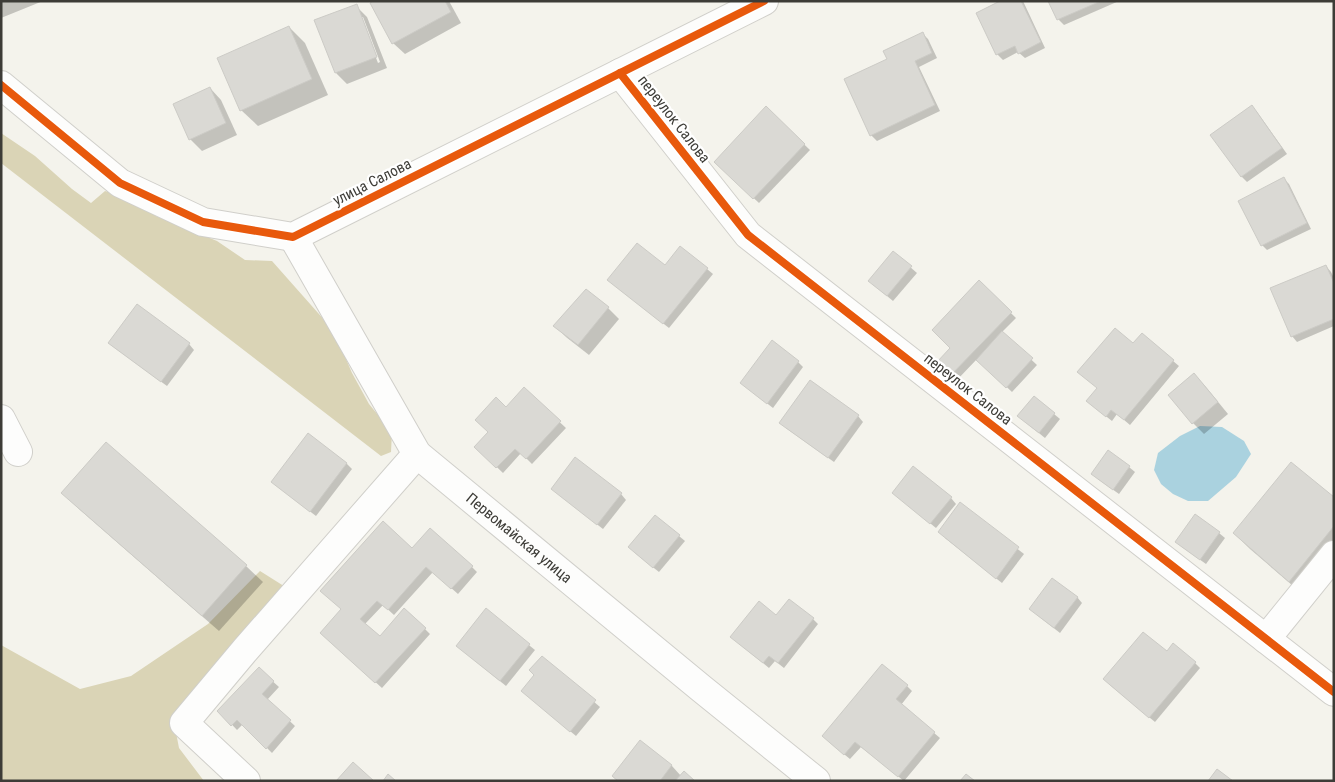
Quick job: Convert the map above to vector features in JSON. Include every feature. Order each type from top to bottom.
[{"type":"street","name":"улица Салова","points":[[293,237],[764,1]]},
{"type":"street","name":"переулок Салова","points":[[620,73],[748,235],[1334,692]]},
{"type":"street","points":[[1,85],[120,183],[202,222],[293,237]]},
{"type":"street","name":"Первомайская улица","points":[[293,237],[417,454],[816,781]]},
{"type":"street","points":[[1,418],[18,452]]},
{"type":"street","points":[[246,781],[184,723],[417,454]]},
{"type":"street","points":[[1266,639],[1334,555]]},
{"type":"shaded area","points":[[1,133],[35,156],[91,203],[105,191],[126,197],[156,216],[217,241],[245,260],[272,261],[334,331],[352,373],[369,404],[392,432],[391,452],[381,456],[1,163]]},
{"type":"shaded area","points":[[260,571],[287,588],[173,717],[179,748],[204,781],[1,781],[1,645],[80,689],[131,676],[208,624]]},
{"type":"water","points":[[1200,426],[1222,427],[1244,441],[1251,454],[1236,477],[1208,501],[1188,501],[1173,494],[1161,484],[1154,470],[1158,453],[1180,436]]},
{"type":"building","points":[[373,1],[445,1],[451,12],[392,44],[370,3]]},
{"type":"building","points":[[1000,1],[1021,1],[1041,42],[1018,54],[1015,46],[996,55],[976,13]]},
{"type":"building","points":[[1048,1],[1101,1],[1057,20]]},
{"type":"building","points":[[357,4],[377,57],[335,73],[314,20]]},
{"type":"building","points":[[289,26],[312,79],[240,111],[217,58]]},
{"type":"building","points":[[923,32],[932,53],[915,61],[935,105],[870,136],[844,79],[887,59],[883,51]]},
{"type":"building","points":[[210,87],[226,123],[189,140],[173,104]]},
{"type":"building","points":[[1252,105],[1282,148],[1241,177],[1210,135]]},
{"type":"building","points":[[766,106],[805,144],[753,199],[714,162]]},
{"type":"building","points":[[1284,177],[1307,223],[1261,246],[1238,201]]},
{"type":"building","points":[[637,243],[665,265],[680,246],[708,268],[663,324],[607,280]]},
{"type":"building","points":[[893,251],[912,266],[887,296],[868,281]]},
{"type":"building","points":[[1326,265],[1334,283],[1334,319],[1291,337],[1270,288]]},
{"type":"building","points":[[979,280],[1012,312],[951,375],[937,362],[950,348],[932,330]]},
{"type":"building","points":[[586,289],[609,307],[578,345],[553,326]]},
{"type":"building","points":[[137,304],[190,343],[161,382],[108,343]]},
{"type":"building","points":[[1115,328],[1133,343],[1142,333],[1174,360],[1124,420],[1111,410],[1106,417],[1086,401],[1097,388],[1077,372]]},
{"type":"building","points":[[1002,331],[1033,358],[1006,388],[976,360]]},
{"type":"building","points":[[772,340],[799,361],[767,404],[740,383]]},
{"type":"building","points":[[1194,373],[1218,402],[1192,424],[1168,395]]},
{"type":"building","points":[[810,380],[859,415],[828,458],[779,423]]},
{"type":"building","points":[[524,387],[561,421],[526,459],[515,449],[496,468],[474,447],[488,432],[475,420],[496,397],[506,407]]},
{"type":"building","points":[[1034,396],[1055,413],[1039,433],[1017,416]]},
{"type":"building","points":[[308,433],[347,463],[310,512],[271,482]]},
{"type":"building","points":[[106,442],[247,565],[202,616],[61,493]]},
{"type":"building","points":[[1108,450],[1130,466],[1113,490],[1091,474]]},
{"type":"building","points":[[575,457],[622,493],[597,525],[551,489]]},
{"type":"building","points":[[1291,462],[1334,497],[1334,526],[1289,582],[1233,533]]},
{"type":"building","points":[[913,466],[952,497],[930,524],[892,493]]},
{"type":"building","points":[[960,502],[1019,547],[996,579],[938,532]]},
{"type":"building","points":[[1195,514],[1220,532],[1200,560],[1175,542]]},
{"type":"building","points":[[655,515],[680,535],[653,568],[628,547]]},
{"type":"building","points":[[383,521],[412,548],[430,528],[473,566],[451,589],[426,567],[388,610],[377,601],[360,619],[380,636],[404,608],[426,628],[375,683],[320,633],[341,609],[320,591]]},
{"type":"building","points":[[1052,578],[1078,597],[1054,628],[1029,609]]},
{"type":"building","points":[[789,599],[814,618],[778,663],[769,656],[763,663],[730,637],[759,601],[776,615]]},
{"type":"building","points":[[486,608],[530,644],[500,681],[456,646]]},
{"type":"building","points":[[1143,632],[1167,651],[1173,643],[1196,662],[1149,718],[1103,679]]},
{"type":"building","points":[[542,656],[596,700],[570,732],[521,691],[534,675],[529,670]]},
{"type":"building","points":[[882,664],[908,685],[896,699],[935,732],[898,777],[855,742],[844,755],[822,736]]},
{"type":"building","points":[[259,667],[274,681],[262,694],[291,720],[266,749],[237,720],[231,726],[217,711]]},
{"type":"building","points":[[640,740],[672,765],[660,781],[618,781],[612,776]]},
{"type":"building","points":[[353,762],[374,781],[336,781]]},
{"type":"building","points":[[1217,769],[1233,781],[1208,781]]},
{"type":"building","points":[[684,771],[695,781],[675,781]]},
{"type":"building","points":[[388,774],[396,781],[383,781]]},
{"type":"building","points":[[966,774],[975,781],[960,781]]},
{"type":"cycle path","points":[[1,85],[120,183],[203,222],[293,237],[764,1]]},
{"type":"cycle path","points":[[620,73],[748,235],[1334,692]]}]
